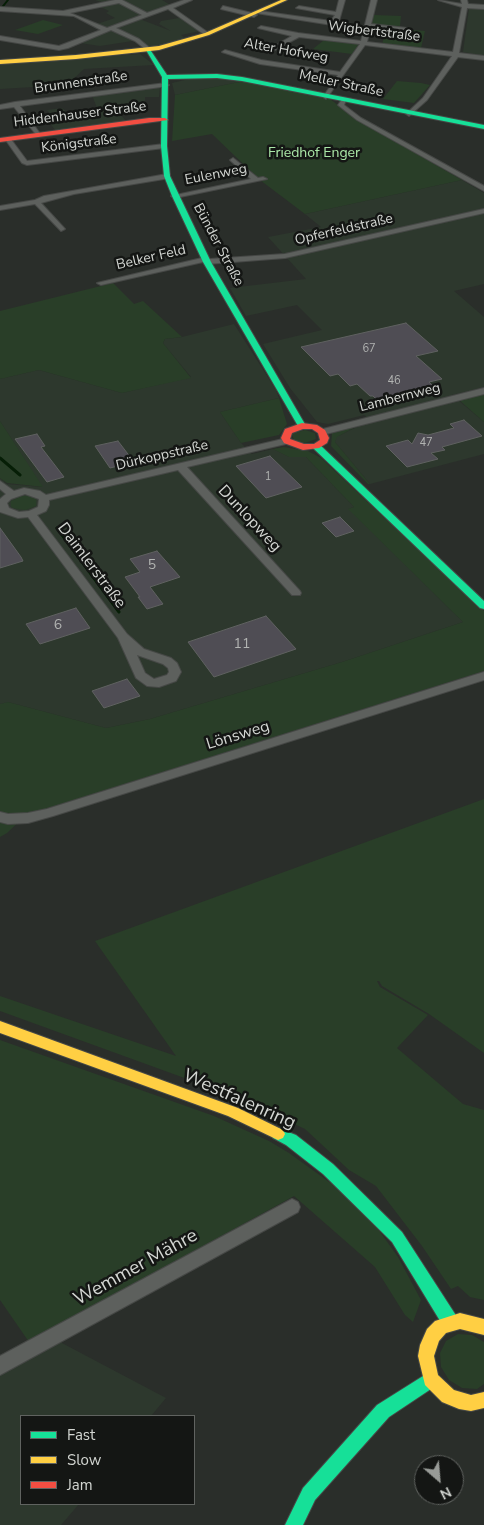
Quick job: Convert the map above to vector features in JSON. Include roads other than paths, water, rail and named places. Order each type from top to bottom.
[{"type":"street","points":[[63,12],[119,0],[148,15]]},
{"type":"street","points":[[0,37],[59,48],[66,47],[189,0]]},
{"type":"street","points":[[0,62],[145,50],[179,43],[207,34],[285,0]]},
{"type":"street","points":[[223,8],[329,23],[336,21],[342,0]]},
{"type":"street","points":[[326,97],[363,44],[374,0]]},
{"type":"street","points":[[441,0],[484,7]]},
{"type":"street","points":[[409,114],[425,99],[456,55],[464,3]]},
{"type":"street","points":[[170,8],[207,34]]},
{"type":"street","points":[[299,8],[338,14]]},
{"type":"street","points":[[0,9],[63,12],[130,37],[157,64],[166,81]]},
{"type":"street","points":[[291,17],[281,23],[291,25]]},
{"type":"street","points":[[368,26],[404,28]]},
{"type":"street","name":"Wigbertstraße","points":[[261,28],[363,44],[484,58]]},
{"type":"street","points":[[0,37],[9,32]]},
{"type":"street","points":[[269,51],[298,35]]},
{"type":"street","name":"Alter Hofweg","points":[[225,52],[267,64],[342,74]]},
{"type":"street","name":"Meller Straße","points":[[166,81],[192,77],[242,79],[409,114],[484,127]]},
{"type":"street","name":"Brunnenstraße","points":[[1,106],[166,81]]},
{"type":"street","name":"Bünder Straße","points":[[166,81],[164,146],[167,176],[174,196],[207,261],[302,426]]},
{"type":"street","points":[[343,100],[341,105],[359,119],[484,189]]},
{"type":"street","points":[[15,104],[38,135]]},
{"type":"street","name":"Hiddenhauser Straße","points":[[4,140],[165,120]]},
{"type":"street","name":"Königstraße","points":[[4,140],[27,163],[164,146]]},
{"type":"street","name":"Eulenweg","points":[[174,196],[259,179],[233,160]]},
{"type":"street","points":[[0,208],[37,202],[44,198],[76,191],[167,176]]},
{"type":"street","points":[[37,202],[61,230]]},
{"type":"street","name":"Opferfeldstraße","points":[[207,261],[285,256],[484,211]]},
{"type":"street","name":"Belker Feld","points":[[101,283],[207,261]]},
{"type":"street","name":"Lambernweg","points":[[322,432],[484,391]]},
{"type":"street","points":[[302,426],[314,427],[322,432],[325,438],[316,446],[296,446],[285,438],[288,431],[302,426]]},
{"type":"street","name":"Dürkoppstraße","points":[[44,498],[287,441]]},
{"type":"street","points":[[316,446],[484,606]]},
{"type":"street","name":"Dunlopweg","points":[[179,466],[296,593]]},
{"type":"street","points":[[0,484],[12,494]]},
{"type":"street","points":[[31,492],[44,498],[45,502],[42,509],[31,514],[12,514],[2,510],[2,503],[12,494],[31,492]]},
{"type":"street","name":"Daimlerstraße","points":[[31,514],[124,637],[140,652],[174,666],[175,672],[172,678],[159,683],[145,680],[136,668],[124,637]]},
{"type":"street","name":"Lönsweg","points":[[0,817],[18,819],[48,813],[484,676]]},
{"type":"street","name":"Westfalenring","points":[[0,1027],[233,1112],[291,1140],[328,1169],[397,1237],[451,1323]]},
{"type":"street","name":"Wemmer Mähre","points":[[0,1366],[292,1207]]},
{"type":"street","points":[[484,1327],[470,1322],[451,1323],[441,1327],[433,1335],[428,1345],[426,1356],[431,1378],[438,1388],[460,1401],[471,1403],[484,1402]]},
{"type":"street","points":[[294,1525],[309,1494],[383,1411],[431,1378]]},
{"type":"waterway","points":[[0,10],[8,0]]},
{"type":"waterway","points":[[0,458],[20,475]]},
{"type":"waterway","points":[[57,528],[119,612]]},
{"type":"park label","name":"Friedhof Enger","points":[[314,154]]}]
